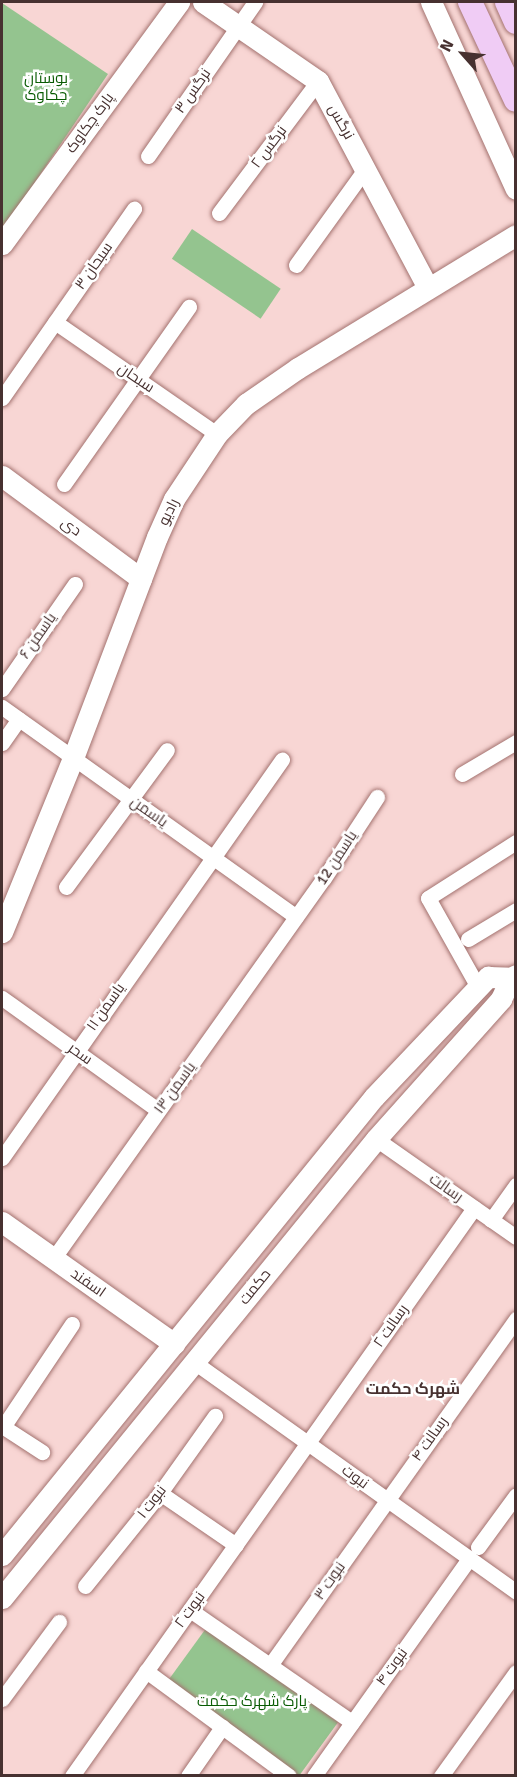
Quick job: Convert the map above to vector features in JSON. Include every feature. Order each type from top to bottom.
[{"type":"main road","points":[[470,2],[516,100]]},
{"type":"main road","points":[[507,2],[516,22]]},
{"type":"street","name":"پارک چکاوک","points":[[2,244],[179,2]]},
{"type":"street","name":"نرگس","points":[[203,2],[318,81],[428,288]]},
{"type":"street","name":"نرگس ۳","points":[[148,156],[255,2]]},
{"type":"street","points":[[431,2],[516,189]]},
{"type":"street","points":[[442,29],[448,2]]},
{"type":"street","name":"نرگس ۲","points":[[219,213],[318,81]]},
{"type":"street","points":[[296,265],[366,168]]},
{"type":"street","name":"سبحان ۳","points":[[2,398],[134,209]]},
{"type":"street","name":"رادیو","points":[[2,932],[174,499],[217,434],[246,404],[272,386],[516,234]]},
{"type":"street","points":[[64,484],[139,381],[189,307]]},
{"type":"street","name":"سبحان","points":[[55,322],[217,434]]},
{"type":"street","name":"دی","points":[[2,476],[141,579]]},
{"type":"street","name":"یاسمن ۶","points":[[2,689],[75,584]]},
{"type":"street","name":"یاسمن","points":[[2,707],[296,917]]},
{"type":"street","points":[[2,743],[19,719]]},
{"type":"street","points":[[462,774],[516,742]]},
{"type":"street","points":[[66,887],[167,750]]},
{"type":"street","name":"یاسمن ۱۱","points":[[2,1158],[211,856],[282,759]]},
{"type":"street","name":"یاسمن 12","points":[[296,917],[377,797]]},
{"type":"street","points":[[478,987],[428,898],[516,842]]},
{"type":"street","points":[[468,939],[516,910]]},
{"type":"street","name":"یاسمن ۱۳","points":[[53,1259],[296,917]]},
{"type":"street","name":"حکمت","points":[[2,1555],[374,1097],[488,977],[513,977],[501,999],[376,1139],[2,1598]]},
{"type":"street","name":"سحر","points":[[2,998],[158,1110]]},
{"type":"street","name":"رسالت","points":[[376,1139],[516,1238]]},
{"type":"street","points":[[491,1220],[516,1185]]},
{"type":"street","name":"رسالت ۲","points":[[308,1444],[474,1208]]},
{"type":"street","name":"اسفند","points":[[2,1222],[174,1344]]},
{"type":"street","name":"رسالت ۴","points":[[387,1500],[516,1319]]},
{"type":"street","points":[[42,1452],[2,1426],[72,1324]]},
{"type":"street","name":"نبوت","points":[[194,1362],[387,1500],[474,1553],[516,1592]]},
{"type":"street","name":"نبوت ۱","points":[[85,1586],[159,1493],[215,1416]]},
{"type":"street","name":"نبوت ۲","points":[[72,1776],[308,1444]]},
{"type":"street","points":[[159,1493],[236,1545]]},
{"type":"street","name":"نبوت ۴","points":[[314,1776],[516,1495]]},
{"type":"street","points":[[46,1500],[64,1522]]},
{"type":"street","name":"نبوت ۳","points":[[273,1661],[387,1500]]},
{"type":"street","points":[[190,1610],[352,1722]]},
{"type":"street","points":[[2,1699],[59,1622]]},
{"type":"street","points":[[146,1671],[289,1776]]},
{"type":"street","points":[[441,1776],[516,1672]]},
{"type":"street","points":[[188,1776],[222,1727]]},
{"type":"green space","name":"بوستان چکاوک","points":[[2,3],[108,74],[2,231]]},
{"type":"green space","points":[[192,229],[281,289],[261,319],[172,259]]},
{"type":"green space","name":"پارک شهرک حکمت","points":[[207,1627],[338,1722],[299,1776],[296,1776],[167,1682]]},
{"type":"district","name":"شهرک حکمت","points":[[413,1389]]}]
